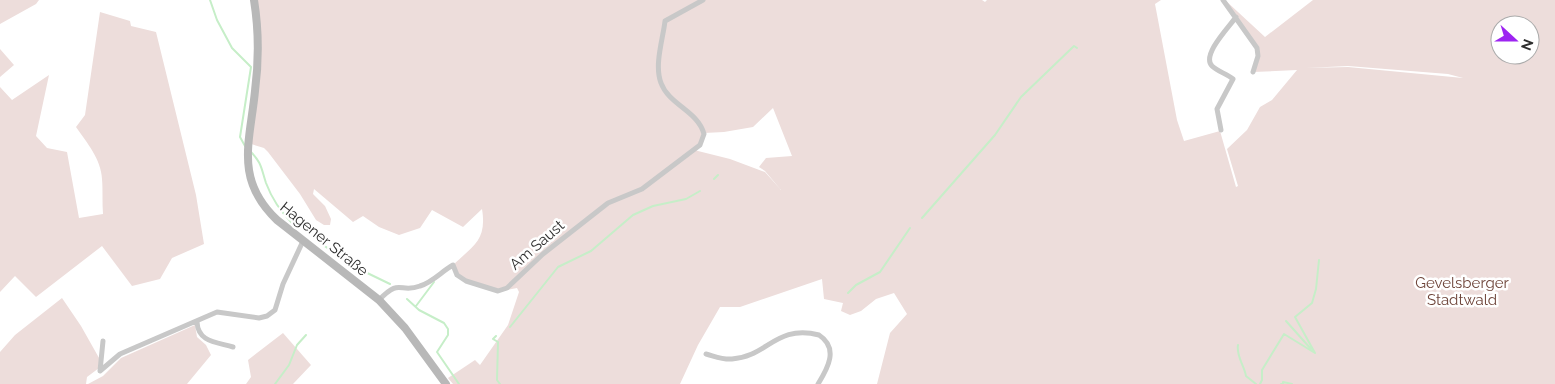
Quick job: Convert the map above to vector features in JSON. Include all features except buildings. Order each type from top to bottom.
[{"type":"main road","name":"Hagener Straße","points":[[254,0],[258,62],[248,143],[248,158],[249,176],[264,207],[303,242],[378,300],[405,328],[446,384]]},
{"type":"street","name":"Am Saust","points":[[378,300],[389,289],[397,286],[419,287],[453,265],[458,275],[466,282],[498,291],[507,288],[543,254],[608,203],[642,189],[700,145],[704,134],[699,122],[667,94],[661,84],[658,71],[665,21],[703,0]]},
{"type":"street","points":[[1224,0],[1256,48],[1258,56],[1253,72]]},
{"type":"street","points":[[1221,130],[1217,109],[1233,79],[1211,65],[1210,62],[1215,44],[1236,17]]},
{"type":"street","points":[[103,341],[100,371],[120,354],[217,312],[259,318],[275,310],[283,284],[303,242]]},
{"type":"street","points":[[197,322],[198,331],[204,339],[233,347]]},
{"type":"street","points":[[706,354],[732,360],[749,354],[784,335],[800,332],[812,333],[824,338],[831,349],[829,364],[818,384]]},
{"type":"green space","points":[[0,0],[39,0],[36,4],[0,24]]},
{"type":"green space","name":"Gevelsberger Stadtwald","points":[[255,0],[982,0],[985,2],[987,0],[1161,0],[1155,4],[1177,120],[1184,141],[1220,131],[1236,187],[1238,186],[1227,149],[1247,130],[1260,107],[1272,100],[1297,70],[1253,72],[1258,47],[1225,0],[1265,37],[1313,0],[1555,0],[1555,384],[877,384],[890,333],[907,314],[894,293],[876,299],[861,311],[850,315],[841,311],[843,303],[824,299],[822,279],[740,307],[720,307],[698,345],[680,384],[453,384],[448,378],[475,360],[480,365],[508,325],[519,292],[517,288],[502,291],[460,278],[453,265],[473,247],[481,235],[483,228],[482,209],[463,227],[432,210],[420,228],[399,235],[379,227],[363,216],[353,222],[314,189],[313,194],[325,206],[331,219],[330,225],[324,225],[316,220],[300,194],[268,152],[264,148],[248,143],[255,95]],"holes":[[[1348,66],[1448,74],[1463,78],[1348,67],[1306,68]],[[773,108],[792,156],[766,158],[759,167],[765,171],[781,190],[765,172],[730,159],[694,150],[642,189],[608,202],[641,188],[700,144],[704,133],[753,127]]]},
{"type":"green space","points":[[100,12],[130,21],[131,26],[156,32],[196,195],[204,244],[172,258],[160,279],[132,286],[102,246],[36,297],[15,276],[0,292],[0,87],[12,100],[49,75],[36,136],[47,148],[67,152],[79,218],[103,214],[102,179],[99,165],[93,152],[76,127],[85,115]]},
{"type":"green space","points":[[0,49],[14,65],[0,77]]},
{"type":"green space","points":[[62,298],[81,326],[103,365],[87,377],[86,384],[0,384],[0,352],[15,335]]},
{"type":"green space","points":[[195,325],[197,337],[206,345],[211,355],[187,384],[88,384],[103,376],[121,358]]},
{"type":"green space","points":[[283,333],[311,365],[293,384],[246,384],[251,377],[248,360]]},
{"type":"waterway","points":[[210,0],[217,20],[232,48],[251,67],[240,137],[245,146]]},
{"type":"waterway","points":[[922,218],[995,135],[1021,97],[1074,46],[1077,48]]},
{"type":"waterway","points":[[250,151],[259,162],[274,200],[292,223]]},
{"type":"waterway","points":[[714,179],[718,175]]},
{"type":"waterway","points":[[510,327],[558,267],[591,251],[633,215],[653,206],[686,199],[700,191]]},
{"type":"waterway","points":[[848,293],[856,285],[880,272],[910,228]]},
{"type":"waterway","points":[[317,241],[359,269],[390,284]]},
{"type":"waterway","points":[[1260,384],[1262,370],[1284,334],[1315,353],[1295,317],[1312,303],[1316,289],[1319,260]]},
{"type":"waterway","points":[[416,306],[434,282]]},
{"type":"waterway","points":[[407,299],[419,310],[444,323],[448,329],[448,335],[437,352],[459,384]]},
{"type":"waterway","points":[[1286,321],[1311,349]]},
{"type":"waterway","points":[[275,384],[289,365],[297,345],[306,335]]},
{"type":"waterway","points":[[496,336],[493,339],[498,342],[497,380],[500,384]]},
{"type":"waterway","points":[[1238,345],[1238,353],[1246,376],[1256,384]]},
{"type":"waterway","points":[[1283,384],[1283,382],[1292,384]]}]
